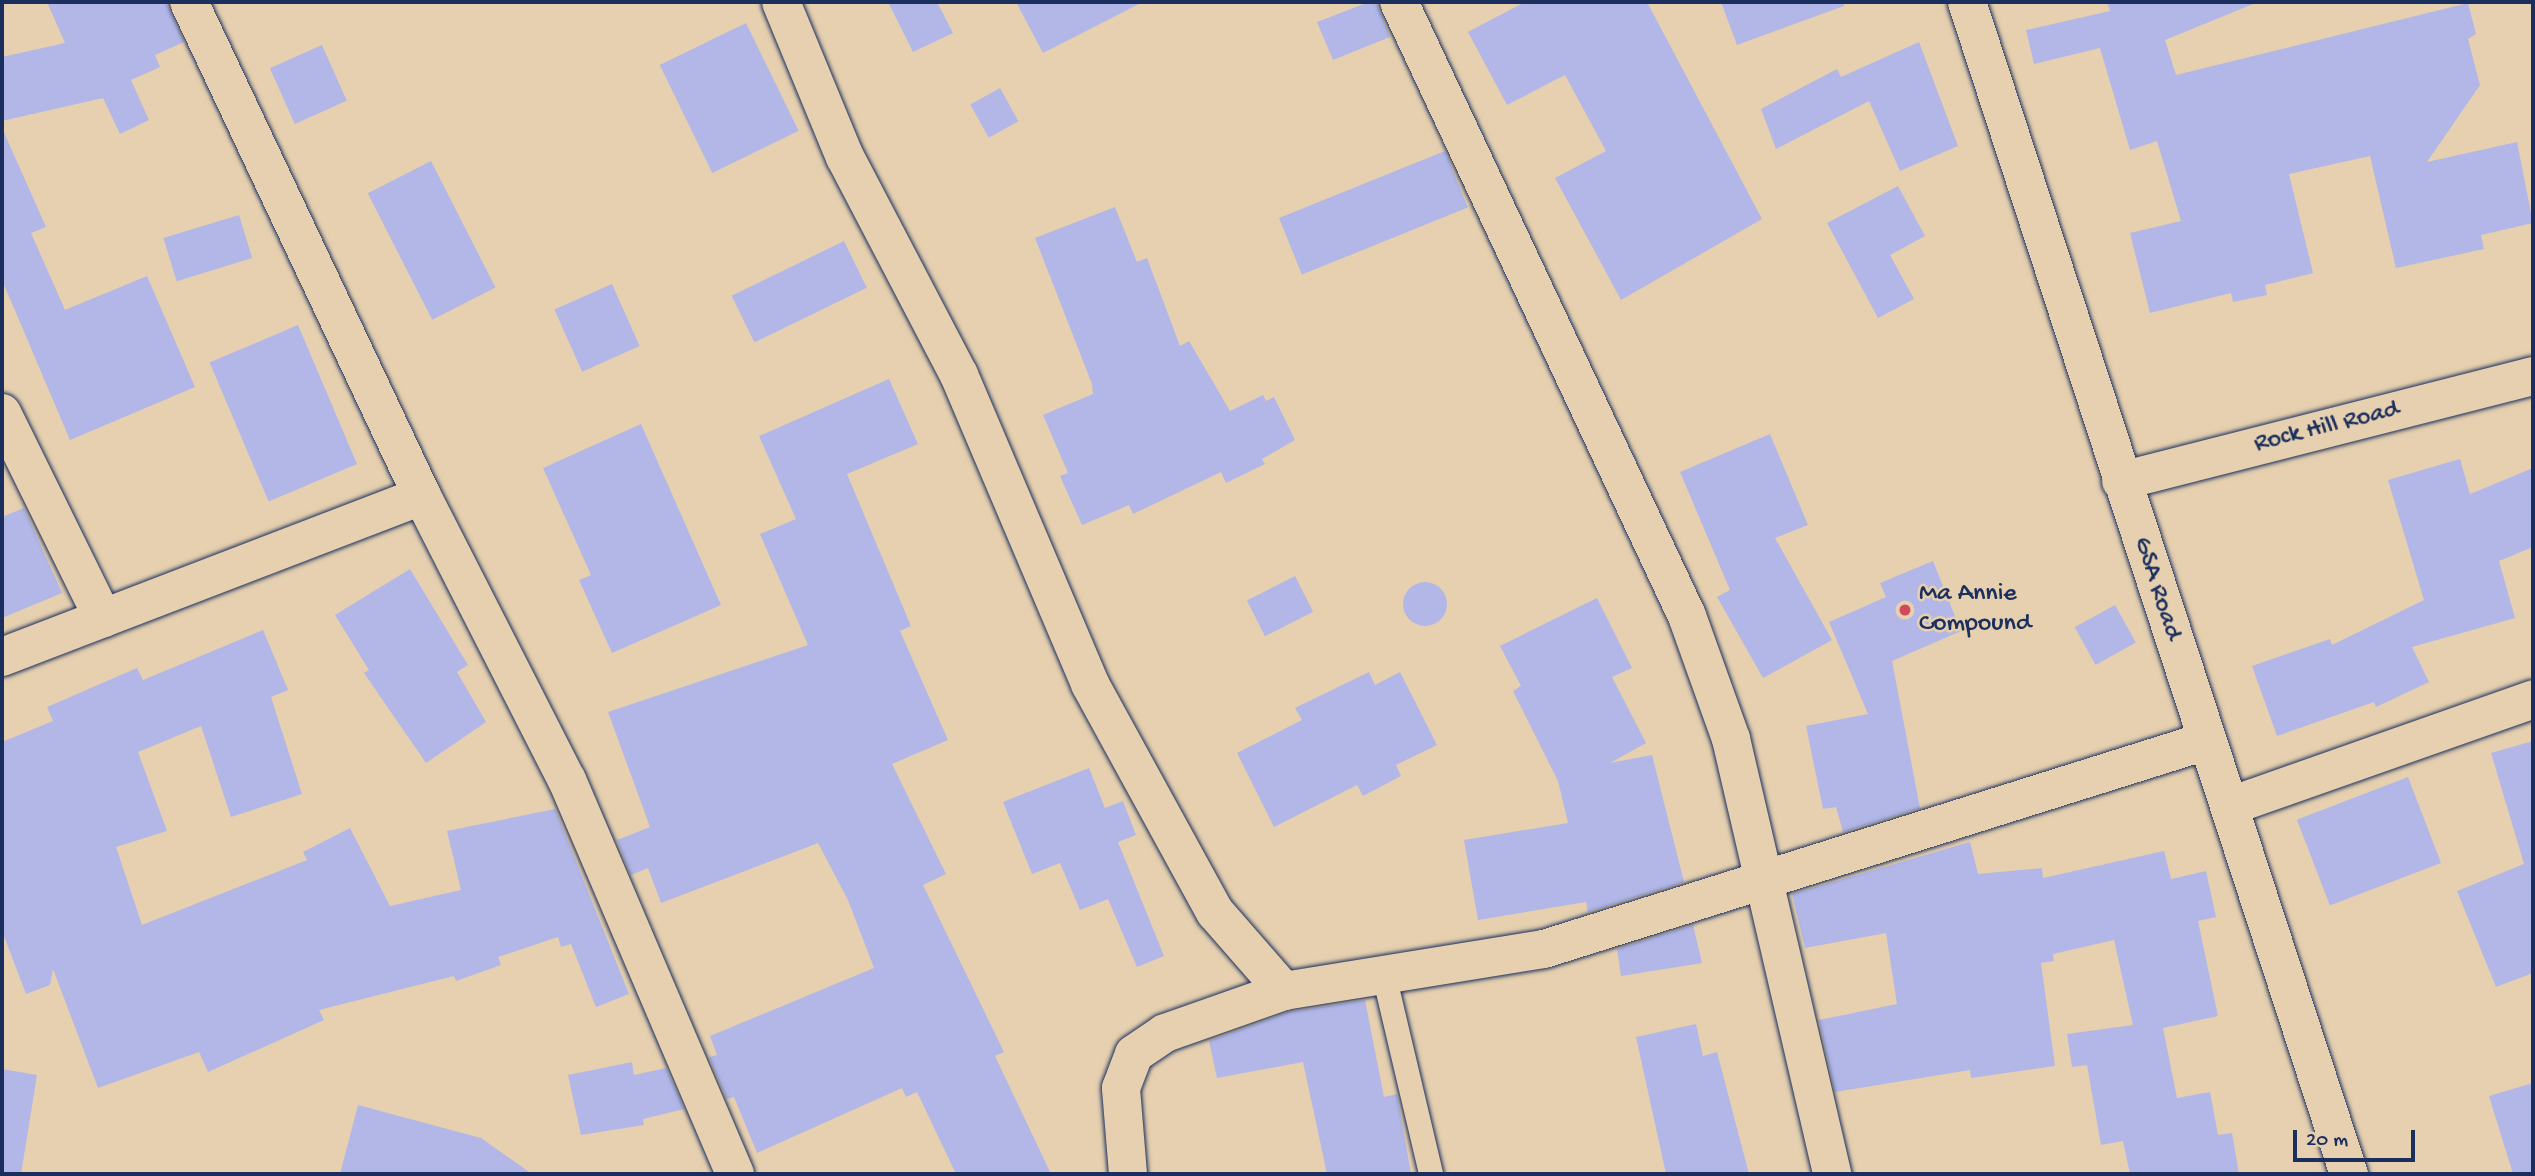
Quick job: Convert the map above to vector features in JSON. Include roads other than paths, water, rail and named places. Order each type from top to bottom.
[{"type":"street","points":[[189,2],[422,496],[567,780],[732,1174]]},
{"type":"street","points":[[781,2],[845,157],[959,374],[1090,684],[1215,912],[1284,991]]},
{"type":"street","points":[[1399,2],[1687,616],[1731,739],[1762,883],[1832,1174]]},
{"type":"street","name":"GSA Road","points":[[1971,3],[2121,481],[2349,1174]]},
{"type":"street","name":"Rock Hill Road","points":[[2121,481],[2533,376]]},
{"type":"street","points":[[2,413],[103,618]]},
{"type":"street","points":[[2,657],[422,496]]},
{"type":"street","points":[[2230,806],[2533,699]]},
{"type":"street","points":[[1128,1174],[1121,1088],[1134,1054],[1165,1033],[1284,991],[1385,979],[1544,949],[1762,883],[2206,741]]},
{"type":"lane","points":[[1385,979],[1431,1174]]},
{"type":"place","name":"Ma Annie Compound","points":[[1905,610]]}]
